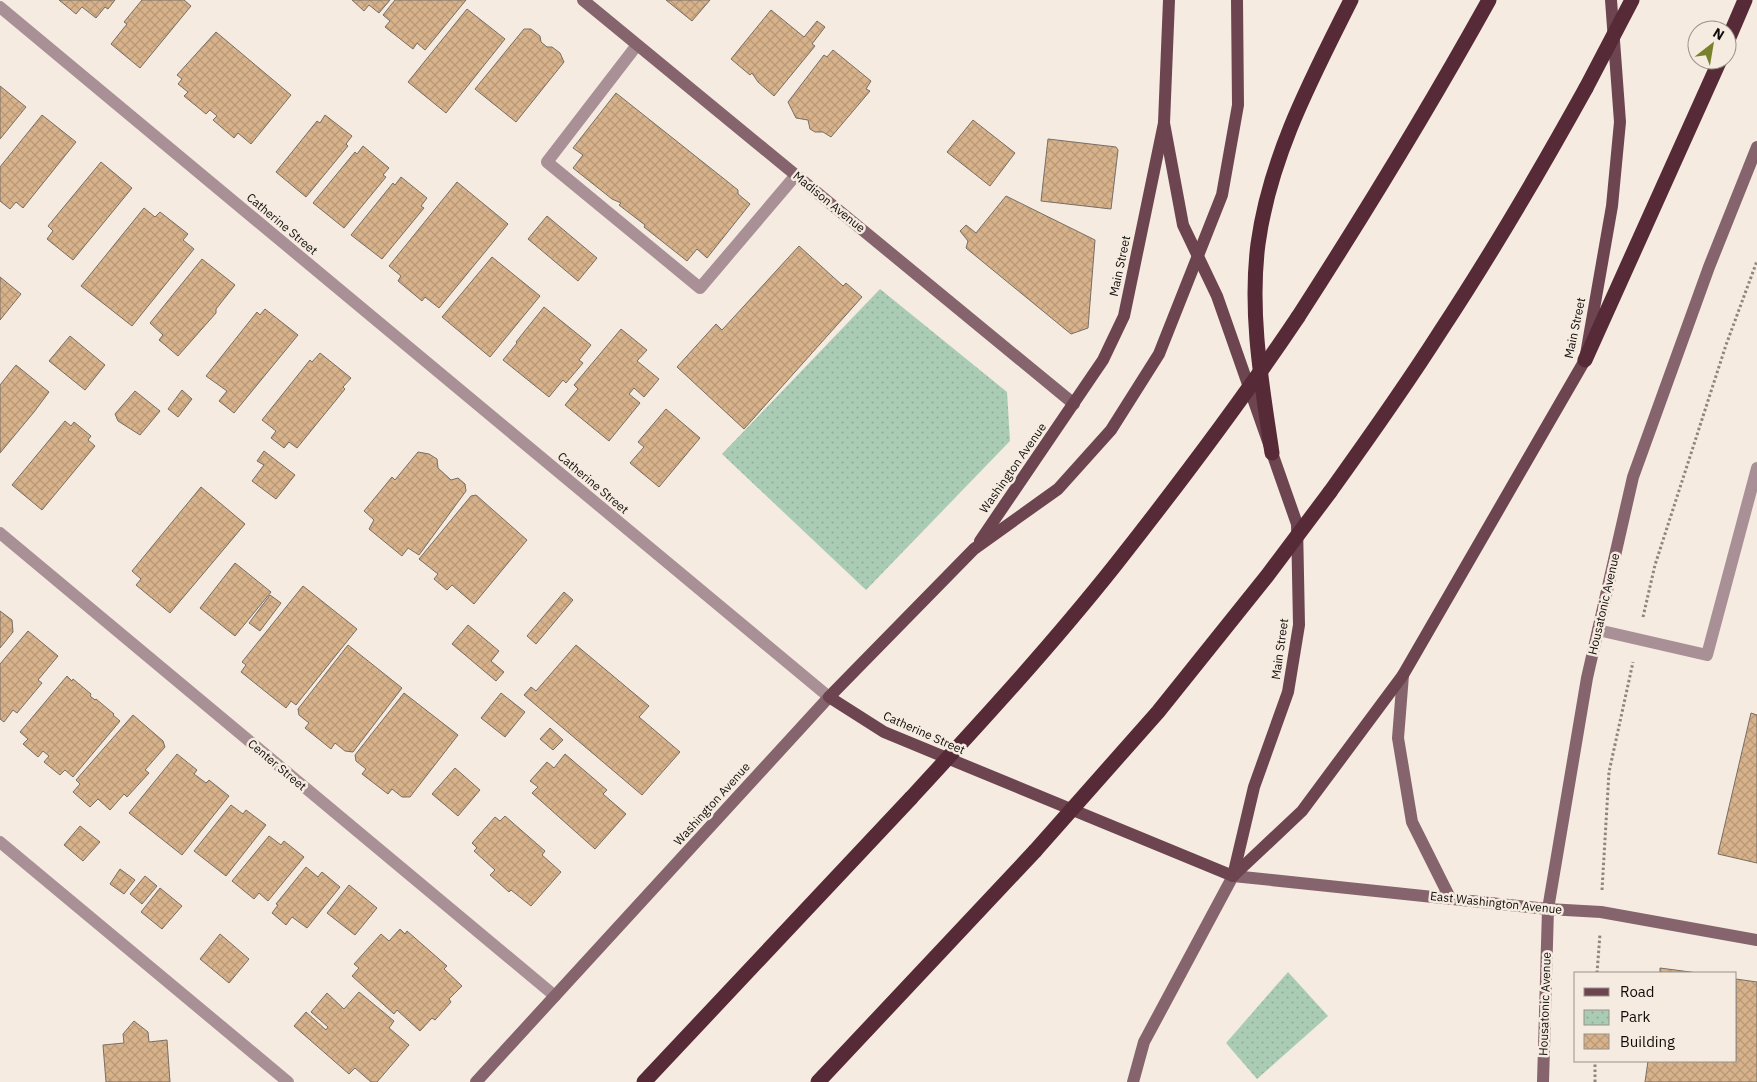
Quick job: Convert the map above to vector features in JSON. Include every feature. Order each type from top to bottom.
[{"type":"highway","points":[[1272,453],[1257,336],[1258,245],[1278,161],[1293,121],[1351,0]]},
{"type":"highway","points":[[644,1082],[1000,701],[1115,565],[1222,425],[1298,317],[1399,158],[1489,0]]},
{"type":"highway","points":[[818,1082],[1035,851],[1151,720],[1267,576],[1330,492],[1408,381],[1469,288],[1500,238],[1586,88],[1632,0]]},
{"type":"highway","points":[[1736,20],[1745,0]]},
{"type":"highway","points":[[1585,360],[1716,70]]},
{"type":"main road","name":"Madison Avenue","points":[[583,0],[1074,404]]},
{"type":"main road","name":"Main Street","points":[[1074,404],[1103,360],[1124,316],[1164,123],[1168,0]]},
{"type":"main road","points":[[1198,256],[1222,195],[1238,105],[1237,0]]},
{"type":"main road","name":"Main Street","points":[[1233,876],[1302,811],[1404,675],[1585,360],[1612,206],[1620,122],[1611,0]]},
{"type":"main road","name":"Main Street","points":[[1133,1082],[1144,1042],[1233,876],[1254,787],[1288,692],[1299,625],[1297,524],[1217,296],[1183,226],[1164,123]]},
{"type":"main road","name":"Housatonic Avenue","points":[[1543,1082],[1548,909],[1587,678],[1633,477],[1709,267],[1757,147]]},
{"type":"main road","name":"Washington Avenue","points":[[974,549],[1058,489],[1111,430],[1159,354],[1198,256]]},
{"type":"main road","name":"Washington Avenue","points":[[476,1082],[829,697],[974,549],[1074,404]]},
{"type":"main road","name":"Main Street","points":[[1404,675],[1398,738],[1412,822],[1450,898]]},
{"type":"main road","name":"Catherine Street","points":[[829,697],[884,732],[1233,876]]},
{"type":"main road","name":"East Washington Avenue","points":[[1233,876],[1548,909],[1601,912],[1757,940]]},
{"type":"street","name":"Catherine Street","points":[[0,7],[829,697]]},
{"type":"street","points":[[637,45],[547,162],[700,288],[796,175]]},
{"type":"street","points":[[1598,630],[1707,655],[1757,468]]},
{"type":"street","name":"Center Street","points":[[0,533],[555,996]]},
{"type":"street","points":[[0,842],[288,1082]]},
{"type":"path","points":[[1597,972],[1609,772],[1638,640],[1655,565],[1726,345],[1757,261]]},
{"type":"path","points":[[1595,1062],[1595,1082]]},
{"type":"green space","points":[[880,289],[1007,392],[1010,441],[866,590],[722,454]]},
{"type":"green space","points":[[1288,972],[1328,1016],[1257,1079],[1226,1043]]},
{"type":"building","points":[[59,0],[115,0],[108,9],[105,7],[96,18],[82,7],[76,14]]},
{"type":"building","points":[[142,0],[184,0],[191,6],[140,68],[111,44],[127,24],[124,22]]},
{"type":"building","points":[[352,0],[390,0],[379,13],[369,5],[364,11]]},
{"type":"building","points":[[395,0],[466,0],[425,50],[417,43],[413,49],[385,27],[390,21],[383,15]]},
{"type":"building","points":[[666,0],[710,0],[692,21]]},
{"type":"building","points":[[467,9],[505,39],[446,113],[408,82]]},
{"type":"building","points":[[771,10],[804,37],[817,21],[825,27],[812,44],[815,46],[774,96],[758,82],[752,73],[750,75],[731,59]]},
{"type":"building","points":[[524,29],[531,29],[540,36],[541,42],[560,53],[564,62],[516,122],[475,89]]},
{"type":"building","points":[[216,32],[291,95],[251,144],[238,133],[234,138],[213,120],[217,116],[210,110],[206,114],[184,96],[188,92],[178,84],[182,79],[177,75]]},
{"type":"building","points":[[833,50],[871,81],[866,89],[870,91],[831,137],[823,132],[815,132],[810,129],[808,120],[796,118],[788,102],[824,55],[827,57]]},
{"type":"building","points":[[0,86],[26,107],[0,139]]},
{"type":"building","points":[[616,93],[738,190],[738,194],[750,204],[707,258],[697,249],[687,261],[644,227],[645,225],[619,205],[621,203],[612,199],[573,168],[583,155],[573,148]]},
{"type":"building","points":[[42,115],[76,142],[23,208],[16,202],[10,209],[0,201],[0,167]]},
{"type":"building","points":[[325,115],[352,136],[346,144],[348,146],[306,197],[276,172],[317,121],[320,123]]},
{"type":"building","points":[[973,120],[1015,153],[990,186],[947,152]]},
{"type":"building","points":[[1048,139],[1116,147],[1118,150],[1111,209],[1041,201]]},
{"type":"building","points":[[363,146],[389,168],[383,175],[386,177],[344,228],[313,203],[355,152],[357,154]]},
{"type":"building","points":[[101,162],[132,188],[73,260],[47,239],[53,231],[48,226]]},
{"type":"building","points":[[401,177],[427,198],[421,206],[424,208],[382,259],[351,235],[393,183],[395,185]]},
{"type":"building","points":[[457,182],[508,224],[439,308],[425,297],[422,301],[398,281],[401,276],[389,266]]},
{"type":"building","points":[[1006,196],[1095,240],[1088,328],[1071,334],[966,248],[968,241],[960,231],[966,225],[976,233]]},
{"type":"building","points":[[144,208],[155,217],[160,212],[188,234],[183,240],[194,249],[132,326],[81,286]]},
{"type":"building","points":[[547,216],[597,258],[578,281],[528,239]]},
{"type":"building","points":[[799,246],[843,286],[846,283],[862,297],[744,429],[677,367],[716,324],[722,330]]},
{"type":"building","points":[[492,257],[540,296],[490,357],[442,317]]},
{"type":"building","points":[[202,259],[235,285],[216,309],[216,313],[178,356],[159,340],[163,335],[150,323]]},
{"type":"building","points":[[0,277],[21,294],[0,320]]},
{"type":"building","points":[[544,307],[591,345],[579,360],[583,363],[566,383],[563,380],[549,397],[503,360]]},
{"type":"building","points":[[265,309],[298,335],[234,413],[219,401],[227,391],[206,376],[257,312],[260,315]]},
{"type":"building","points":[[621,329],[647,350],[637,361],[659,379],[644,397],[634,388],[629,394],[640,403],[609,441],[565,405],[578,389],[574,385]]},
{"type":"building","points":[[70,336],[105,365],[85,390],[49,361]]},
{"type":"building","points":[[320,353],[351,378],[343,387],[345,389],[297,448],[289,442],[284,448],[271,438],[276,431],[262,420],[310,360],[312,362]]},
{"type":"building","points":[[16,365],[49,392],[0,453],[0,385]]},
{"type":"building","points":[[182,390],[192,399],[178,417],[168,409]]},
{"type":"building","points":[[135,391],[160,411],[140,435],[118,421],[115,414]]},
{"type":"building","points":[[666,409],[700,438],[659,487],[630,463],[644,447],[638,442]]},
{"type":"building","points":[[65,421],[71,426],[74,422],[91,436],[88,440],[95,446],[42,510],[12,485]]},
{"type":"building","points":[[264,451],[295,475],[276,499],[252,481],[264,465],[257,461]]},
{"type":"building","points":[[418,452],[429,454],[437,459],[438,468],[451,480],[458,478],[465,484],[466,491],[419,555],[408,548],[402,556],[369,529],[374,520],[364,511],[392,477],[395,480]]},
{"type":"building","points":[[201,487],[245,524],[170,613],[136,585],[141,579],[132,571]]},
{"type":"building","points":[[476,495],[527,540],[474,604],[452,585],[447,590],[434,579],[438,574],[419,559],[471,496]]},
{"type":"building","points":[[235,563],[271,592],[235,636],[200,608]]},
{"type":"building","points":[[303,586],[357,629],[296,705],[291,701],[286,708],[241,672],[246,665],[242,662]]},
{"type":"building","points":[[564,592],[573,600],[536,644],[527,636]]},
{"type":"building","points":[[270,595],[281,603],[260,631],[249,623]]},
{"type":"building","points":[[0,611],[12,620],[13,632],[0,648]]},
{"type":"building","points":[[468,625],[499,651],[491,661],[504,672],[496,681],[452,644]]},
{"type":"building","points":[[28,631],[58,656],[38,680],[42,683],[17,713],[13,710],[4,722],[0,719],[0,664]]},
{"type":"building","points":[[348,645],[402,688],[353,752],[345,751],[335,743],[331,749],[305,728],[309,723],[299,715],[298,709]]},
{"type":"building","points":[[576,645],[649,706],[639,717],[680,752],[642,795],[524,695],[531,687],[536,691]]},
{"type":"building","points":[[67,676],[91,694],[90,696],[114,714],[120,721],[73,777],[65,770],[60,775],[44,762],[49,756],[43,751],[38,757],[23,744],[28,739],[20,732]]},
{"type":"building","points":[[404,693],[458,735],[410,797],[402,797],[392,789],[388,794],[362,774],[366,769],[356,761],[355,755]]},
{"type":"building","points":[[501,693],[525,712],[505,737],[481,718]]},
{"type":"building","points":[[1751,713],[1757,715],[1757,863],[1718,854]]},
{"type":"building","points":[[133,715],[163,741],[165,747],[145,770],[149,773],[127,797],[124,794],[110,810],[98,799],[90,807],[73,792],[80,784],[76,780]]},
{"type":"building","points":[[550,728],[563,740],[553,750],[540,739]]},
{"type":"building","points":[[177,754],[197,770],[194,774],[206,783],[209,780],[229,796],[182,855],[129,813]]},
{"type":"building","points":[[565,754],[607,790],[603,794],[626,814],[595,849],[532,793],[538,787],[530,781],[547,762],[554,768]]},
{"type":"building","points":[[455,768],[480,790],[458,816],[432,794]]},
{"type":"building","points":[[231,805],[243,814],[246,810],[266,825],[226,876],[194,851]]},
{"type":"building","points":[[505,816],[545,851],[542,855],[561,872],[531,906],[511,890],[509,892],[490,875],[495,870],[474,851],[477,848],[472,843],[495,817],[500,821]]},
{"type":"building","points":[[80,826],[100,842],[83,861],[64,845]]},
{"type":"building","points":[[269,836],[281,845],[284,841],[304,857],[268,901],[259,893],[254,899],[232,881]]},
{"type":"building","points":[[306,867],[318,877],[322,872],[340,887],[307,928],[292,917],[286,925],[272,913],[278,905],[276,904]]},
{"type":"building","points":[[120,869],[135,880],[124,894],[110,884]]},
{"type":"building","points":[[145,876],[157,886],[142,904],[130,894]]},
{"type":"building","points":[[349,885],[377,908],[355,935],[327,913]]},
{"type":"building","points":[[160,888],[182,906],[162,929],[141,912]]},
{"type":"building","points":[[400,929],[405,934],[407,931],[447,966],[444,969],[462,986],[449,999],[451,1002],[435,1020],[432,1018],[420,1031],[397,1010],[394,1014],[352,976],[359,968],[354,964],[381,934],[389,941]]},
{"type":"building","points":[[220,934],[249,959],[229,983],[200,959]]},
{"type":"building","points":[[1660,968],[1690,972],[1660,972]]},
{"type":"building","points":[[1737,979],[1757,982],[1757,1082],[1645,1082],[1648,1062],[1737,1062]]},
{"type":"building","points":[[359,992],[394,1021],[389,1028],[409,1045],[377,1082],[371,1082],[355,1068],[349,1074],[294,1026],[306,1012],[326,1030],[328,1027],[311,1012],[327,993],[344,1009]]},
{"type":"building","points":[[134,1021],[148,1032],[149,1042],[167,1040],[170,1082],[106,1082],[103,1045],[124,1043],[123,1034]]}]
